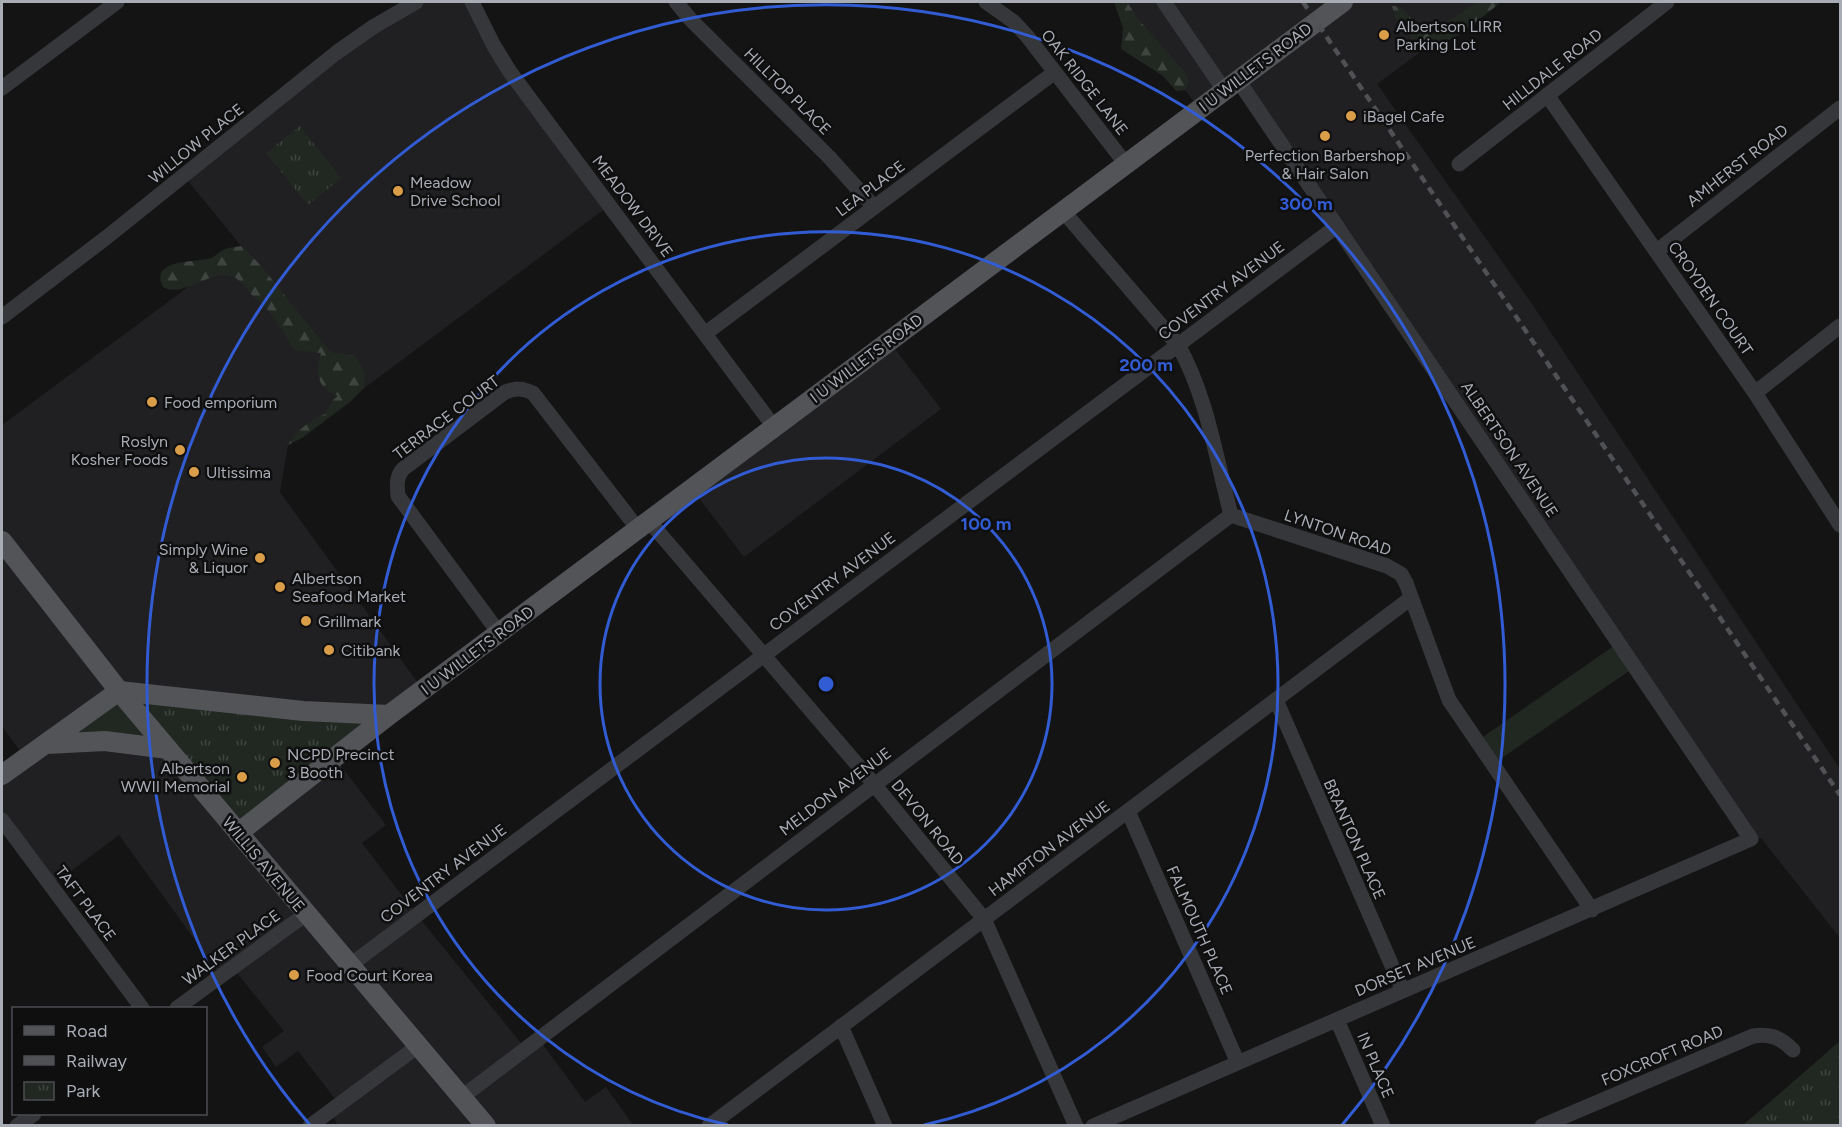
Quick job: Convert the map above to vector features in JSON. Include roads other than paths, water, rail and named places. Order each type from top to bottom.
[{"type":"main road","name":"I U WILLETS ROAD","points":[[237,833],[389,715],[1343,2]]},
{"type":"main road","name":"WILLIS AVENUE","points":[[5,552],[237,833],[486,1125]]},
{"type":"main road","points":[[2,775],[120,692],[303,711],[389,715]]},
{"type":"main road","points":[[44,745],[105,741],[168,749]]},
{"type":"street","points":[[2,88],[117,2]]},
{"type":"street","name":"WILLOW PLACE","points":[[2,317],[107,237],[336,53],[373,27],[416,2]]},
{"type":"street","name":"MEADOW DRIVE","points":[[472,2],[510,72],[774,427]]},
{"type":"street","name":"HILLTOP PLACE","points":[[676,2],[691,20],[829,157],[874,207]]},
{"type":"street","name":"OAK RIDGE LANE","points":[[986,2],[1014,22],[1125,163]]},
{"type":"street","name":"ALBERTSON AVENUE","points":[[1164,2],[1231,85],[1336,226],[1751,839]]},
{"type":"street","name":"HILLDALE ROAD","points":[[1459,164],[1667,2]]},
{"type":"street","name":"LEA PLACE","points":[[706,333],[1055,72]]},
{"type":"street","name":"CROYDEN COURT","points":[[1547,95],[1755,393],[1840,525]]},
{"type":"street","name":"AMHERST ROAD","points":[[1657,251],[1840,108]]},
{"type":"street","points":[[1063,211],[1178,345],[1190,366],[1198,388],[1231,514]]},
{"type":"street","name":"COVENTRY AVENUE","points":[[349,966],[1336,226]]},
{"type":"street","points":[[1755,393],[1840,326]]},
{"type":"street","name":"TERRACE COURT","points":[[499,633],[398,495],[397,485],[398,475],[403,469],[505,392],[523,389],[533,393],[644,525]]},
{"type":"street","name":"LYNTON ROAD","points":[[1231,514],[1387,566],[1401,574],[1449,700],[1592,910]]},
{"type":"street","name":"MELDON AVENUE","points":[[462,1097],[1231,514]]},
{"type":"street","name":"DEVON ROAD","points":[[644,525],[764,655],[984,919],[1076,1125]]},
{"type":"street","name":"HAMPTON AVENUE","points":[[709,1125],[1411,598]]},
{"type":"street","name":"BRANTON PLACE","points":[[1276,700],[1402,991]]},
{"type":"street","name":"FALMOUTH PLACE","points":[[1128,811],[1238,1063]]},
{"type":"street","name":"TAFT PLACE","points":[[2,820],[141,1007]]},
{"type":"street","name":"DORSET AVENUE","points":[[1093,1125],[1751,839]]},
{"type":"street","name":"WALKER PLACE","points":[[178,1007],[306,914]]},
{"type":"street","name":"IN PLACE","points":[[1337,1020],[1383,1125]]},
{"type":"street","points":[[841,1026],[885,1125]]},
{"type":"street","name":"FOXCROFT ROAD","points":[[1542,1125],[1753,1036],[1762,1034],[1777,1037],[1793,1050]]},
{"type":"street","points":[[310,1125],[418,1046]]},
{"type":"street","points":[[17,1125],[31,1115]]},
{"type":"railway","points":[[1303,2],[1840,795]]},
{"type":"place","name":"Albertson LIRR Parking Lot","points":[[1384,35]]},
{"type":"place","name":"iBagel Cafe","points":[[1351,116]]},
{"type":"place","name":"Perfection Barbershop & Hair Salon","points":[[1325,136]]},
{"type":"place","name":"Meadow Drive School","points":[[398,191]]},
{"type":"place","name":"Food emporium","points":[[152,402]]},
{"type":"place","name":"Roslyn Kosher Foods","points":[[180,450]]},
{"type":"place","name":"Ultissima","points":[[194,472]]},
{"type":"place","name":"Simply Wine & Liquor","points":[[260,558]]},
{"type":"place","name":"Albertson Seafood Market","points":[[280,587]]},
{"type":"place","name":"Grillmark","points":[[306,621]]},
{"type":"place","name":"Citibank","points":[[329,650]]},
{"type":"place","name":"NCPD Precinct 3 Booth","points":[[275,763]]},
{"type":"place","name":"Albertson WWII Memorial","points":[[242,777]]},
{"type":"place","name":"Food Court Korea","points":[[294,975]]}]
